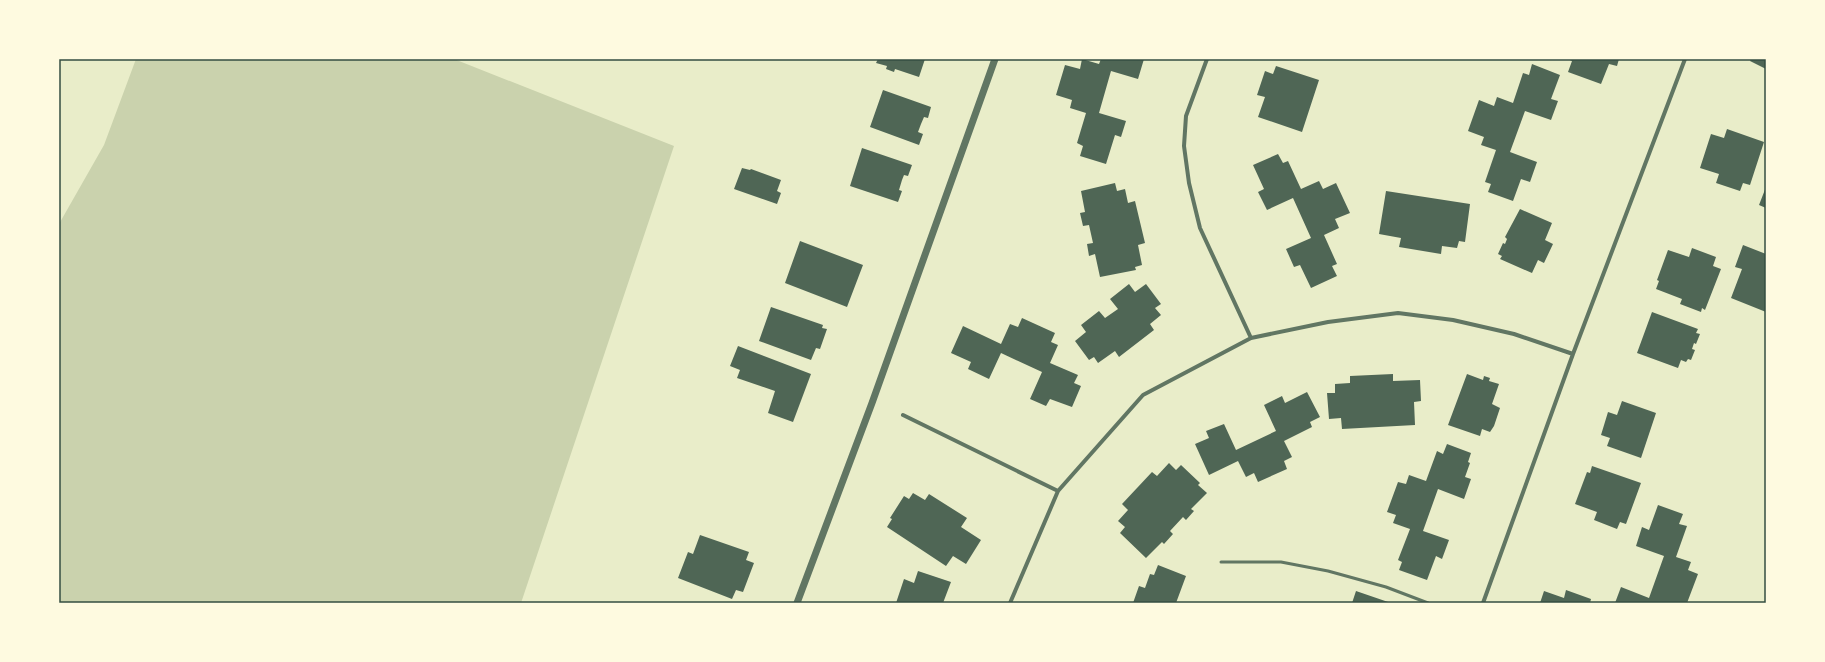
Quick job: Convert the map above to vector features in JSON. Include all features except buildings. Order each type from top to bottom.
[{"type":"street","points":[[797,603],[872,403],[995,59]]},
{"type":"street","points":[[1207,59],[1186,116],[1184,146],[1189,183],[1200,228],[1251,338]]},
{"type":"street","points":[[1483,603],[1573,354],[1685,59]]},
{"type":"street","points":[[1010,603],[1058,491],[1143,395],[1251,338],[1328,322],[1398,313],[1453,320],[1514,334],[1573,354]]},
{"type":"street","points":[[903,415],[1058,491]]},
{"type":"lane","points":[[1221,562],[1281,562],[1328,571],[1386,587],[1428,603]]},
{"type":"green space","points":[[136,59],[454,59],[674,146],[521,603],[59,603],[59,224],[104,145]]}]
